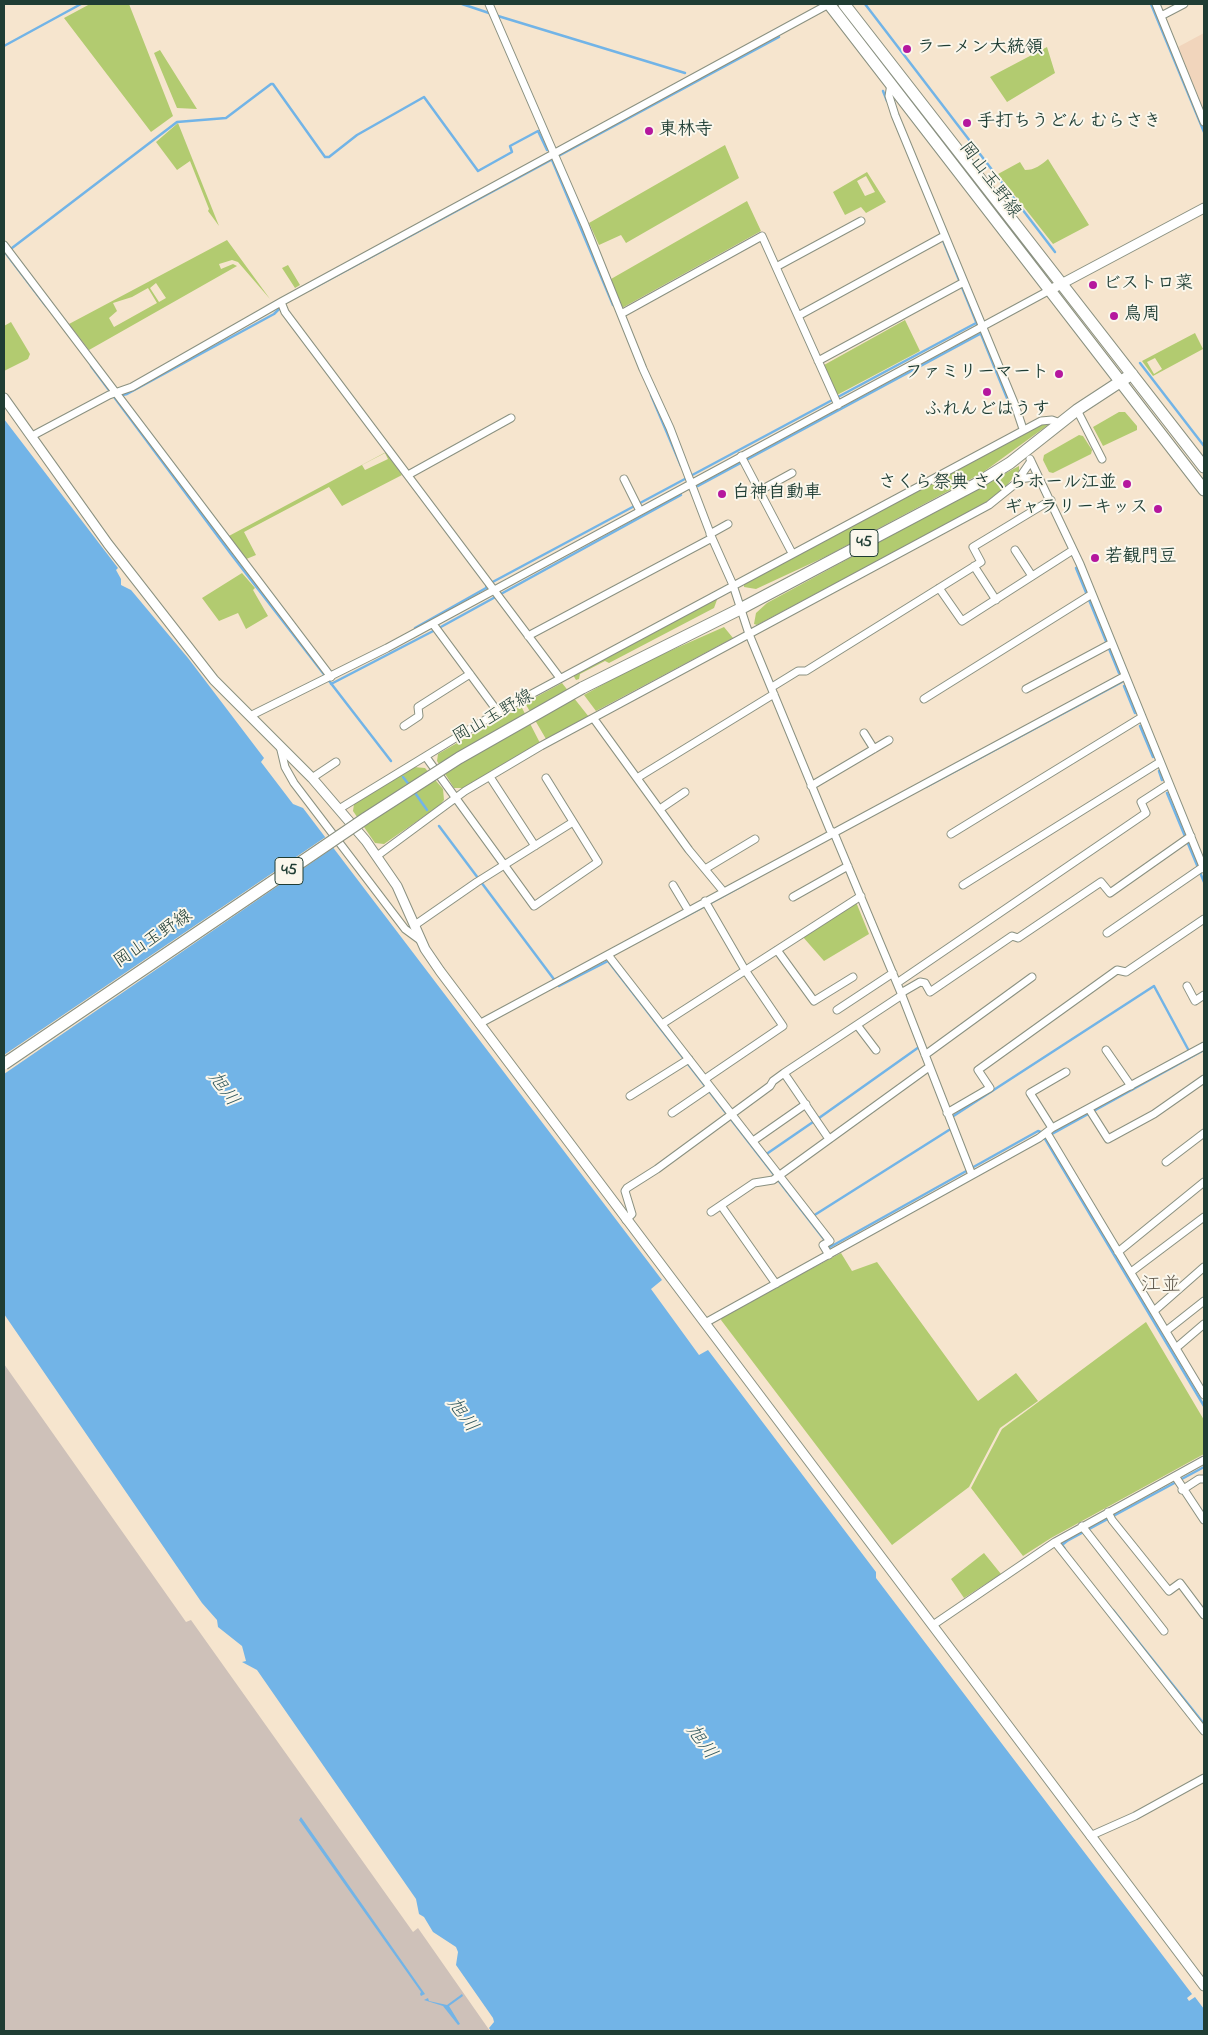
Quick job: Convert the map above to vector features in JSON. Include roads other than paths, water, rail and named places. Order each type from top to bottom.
[{"type":"main road","name":"岡山玉野線","points":[[829,4],[1204,490]]},
{"type":"main road","name":"岡山玉野線","points":[[844,4],[1204,467]]},
{"type":"main road","name":"岡山玉野線","points":[[4,1064],[381,808],[459,758],[582,688],[742,608],[976,484],[1030,449],[1077,410],[1132,374]]},
{"type":"street","points":[[489,4],[690,479],[711,536],[742,608],[749,634],[811,786],[830,830],[834,833],[890,975],[897,983],[900,996],[970,1171]]},
{"type":"street","points":[[32,436],[148,378],[555,157],[829,4]]},
{"type":"street","points":[[1156,4],[1204,122]]},
{"type":"street","points":[[1161,16],[1184,4]]},
{"type":"street","points":[[892,84],[889,96],[942,237],[1023,430]]},
{"type":"street","points":[[250,716],[436,627],[494,590],[638,507],[690,479],[743,460],[836,401],[980,328],[1204,208]]},
{"type":"street","points":[[776,267],[861,221]]},
{"type":"street","points":[[621,314],[762,236],[836,401]]},
{"type":"street","points":[[798,316],[942,237]]},
{"type":"street","points":[[4,245],[328,678]]},
{"type":"street","points":[[818,361],[961,284]]},
{"type":"street","points":[[282,304],[560,678]]},
{"type":"street","points":[[4,398],[108,544],[214,680],[312,778],[377,856],[397,886],[414,925],[436,965],[479,1024],[1204,1986]]},
{"type":"street","points":[[1077,410],[1102,458]]},
{"type":"street","points":[[408,475],[512,418]]},
{"type":"street","points":[[338,808],[398,771],[426,757],[498,712],[792,553],[1023,430],[1044,420],[1060,423]]},
{"type":"street","points":[[1030,449],[1031,461],[1073,550],[1088,596],[1142,717],[1201,869],[1107,933]]},
{"type":"street","points":[[743,460],[792,553]]},
{"type":"street","points":[[377,856],[490,776],[989,505],[1000,498],[1019,478],[1031,461]]},
{"type":"street","points":[[759,490],[792,473]]},
{"type":"street","points":[[1019,478],[1040,480]]},
{"type":"street","points":[[624,479],[638,507]]},
{"type":"street","points":[[637,778],[773,690],[798,671],[806,671],[981,562],[973,547],[1051,500]]},
{"type":"street","points":[[528,636],[711,536],[728,524]]},
{"type":"street","points":[[1015,550],[1032,576]]},
{"type":"street","points":[[939,588],[962,622],[1073,550]]},
{"type":"street","points":[[974,566],[996,600]]},
{"type":"street","points":[[924,699],[1088,596]]},
{"type":"street","points":[[436,627],[498,712]]},
{"type":"street","points":[[1026,689],[1109,645]]},
{"type":"street","points":[[404,726],[419,716],[418,708],[470,674]]},
{"type":"street","points":[[479,1024],[557,982],[609,957],[688,910],[707,903],[723,891],[1125,676]]},
{"type":"street","points":[[951,834],[1142,717]]},
{"type":"street","points":[[594,719],[660,810],[723,891]]},
{"type":"street","points":[[864,733],[874,749]]},
{"type":"street","points":[[811,786],[889,740]]},
{"type":"street","points":[[280,746],[285,768],[294,783],[405,929],[422,941]]},
{"type":"street","points":[[426,757],[534,906],[598,862],[546,778]]},
{"type":"street","points":[[312,778],[336,762]]},
{"type":"street","points":[[963,885],[1160,762]]},
{"type":"street","points":[[490,776],[535,846]]},
{"type":"street","points":[[897,983],[1146,812],[1141,802],[1169,784]]},
{"type":"street","points":[[660,810],[685,792]]},
{"type":"street","points":[[414,925],[480,880],[573,822]]},
{"type":"street","points":[[626,1220],[632,1214],[625,1191],[627,1188],[770,1086],[773,1081],[784,1073],[920,982],[924,983],[930,992],[1012,936],[1018,938],[1101,882],[1110,893],[1188,838]]},
{"type":"street","points":[[705,869],[755,839]]},
{"type":"street","points":[[792,897],[846,867]]},
{"type":"street","points":[[673,885],[688,910]]},
{"type":"street","points":[[662,1024],[859,897]]},
{"type":"street","points":[[705,1079],[783,1026],[745,970],[707,903]]},
{"type":"street","points":[[948,1113],[990,1088],[978,1070],[1117,970],[1126,972],[1204,919]]},
{"type":"street","points":[[778,950],[814,1001],[853,977]]},
{"type":"street","points":[[609,957],[705,1079],[729,1115],[753,1141],[777,1178],[827,1243],[823,1246],[829,1255]]},
{"type":"street","points":[[837,1010],[890,975]]},
{"type":"street","points":[[924,1055],[1032,977]]},
{"type":"street","points":[[1187,986],[1196,1001],[1204,995]]},
{"type":"street","points":[[857,1025],[876,1050]]},
{"type":"street","points":[[705,1323],[829,1255],[970,1171],[1090,1111],[1204,1046]]},
{"type":"street","points":[[1106,1050],[1131,1086]]},
{"type":"street","points":[[630,1096],[689,1060]]},
{"type":"street","points":[[711,1212],[722,1207],[754,1183],[777,1178],[929,1067]]},
{"type":"street","points":[[1066,1072],[1030,1093],[1046,1133],[1204,1395]]},
{"type":"street","points":[[784,1073],[829,1140]]},
{"type":"street","points":[[1090,1111],[1108,1139],[1154,1114],[1204,1079]]},
{"type":"street","points":[[672,1113],[710,1088]]},
{"type":"street","points":[[753,1141],[806,1104]]},
{"type":"street","points":[[1166,1162],[1204,1133]]},
{"type":"street","points":[[1118,1252],[1204,1182]]},
{"type":"street","points":[[722,1207],[776,1284]]},
{"type":"street","points":[[1131,1272],[1204,1216]]},
{"type":"street","points":[[1154,1311],[1204,1267]]},
{"type":"street","points":[[1166,1332],[1204,1301]]},
{"type":"street","points":[[1176,1348],[1204,1324]]},
{"type":"street","points":[[932,1625],[1055,1542],[1197,1474],[1204,1460]]},
{"type":"street","points":[[1178,1482],[1197,1474]]},
{"type":"street","points":[[1178,1482],[1204,1520]]},
{"type":"street","points":[[1110,1515],[1170,1591],[1180,1583],[1204,1615]]},
{"type":"street","points":[[1083,1530],[1164,1631]]},
{"type":"street","points":[[1055,1542],[1204,1731]]},
{"type":"street","points":[[1090,1836],[1135,1816],[1204,1778]]},
{"type":"water","name":"旭川","points":[[4,419],[118,568],[116,570],[121,579],[121,585],[131,590],[188,658],[264,758],[261,762],[293,804],[303,808],[662,1280],[651,1289],[699,1355],[708,1350],[876,1572],[876,1578],[1192,1994],[1187,1998],[1189,2001],[1195,1997],[1204,2009],[1204,2031],[491,2031],[489,2028],[494,2022],[493,2018],[456,1965],[458,1952],[456,1947],[433,1932],[424,1917],[419,1914],[416,1899],[257,1670],[242,1662],[246,1661],[242,1646],[218,1627],[217,1620],[202,1603],[4,1314]]},
{"type":"water","points":[[301,1817],[425,1994],[421,1996],[421,1992],[299,1820]]},
{"type":"water","points":[[462,1994],[463,1996],[449,2006],[460,2024],[458,2025],[443,2006],[424,2000],[428,1998],[429,2001],[447,2005]]},
{"type":"waterway","points":[[4,46],[81,4]]},
{"type":"waterway","points":[[462,4],[489,13]]},
{"type":"waterway","points":[[865,4],[1055,252]]},
{"type":"waterway","points":[[1151,4],[1204,132]]},
{"type":"waterway","points":[[498,16],[685,73]]},
{"type":"waterway","points":[[310,290],[779,37]]},
{"type":"waterway","points":[[12,248],[177,122],[226,118],[271,84],[273,84],[325,157],[329,157],[357,135],[424,97],[478,171],[512,152],[510,146],[538,131],[547,150]]},
{"type":"waterway","points":[[883,91],[887,101]]},
{"type":"waterway","points":[[552,160],[613,305]]},
{"type":"waterway","points":[[942,238],[1011,408]]},
{"type":"waterway","points":[[4,251],[46,306]]},
{"type":"waterway","points":[[114,397],[127,394],[274,314],[281,307]]},
{"type":"waterway","points":[[415,628],[486,588],[487,585],[976,323]]},
{"type":"waterway","points":[[698,486],[980,334]]},
{"type":"waterway","points":[[1140,363],[1204,446]]},
{"type":"waterway","points":[[91,366],[231,554],[391,761]]},
{"type":"waterway","points":[[651,395],[681,466]]},
{"type":"waterway","points":[[331,684],[439,628],[681,495]]},
{"type":"waterway","points":[[1076,568],[1119,673]]},
{"type":"waterway","points":[[926,787],[1122,682]]},
{"type":"waterway","points":[[1124,686],[1135,713]]},
{"type":"waterway","points":[[1140,726],[1153,757]]},
{"type":"waterway","points":[[1159,771],[1162,780]]},
{"type":"waterway","points":[[403,777],[410,786]]},
{"type":"waterway","points":[[413,790],[427,810]]},
{"type":"waterway","points":[[1167,793],[1204,882]]},
{"type":"waterway","points":[[439,826],[559,986],[608,961],[830,1247],[1038,1131],[1041,1132],[1204,1406]]},
{"type":"waterway","points":[[683,918],[744,885]]},
{"type":"waterway","points":[[952,1117],[1154,986],[1189,1051]]},
{"type":"waterway","points":[[819,1118],[919,1047],[918,1044]]},
{"type":"waterway","points":[[1052,1134],[1204,1050]]},
{"type":"waterway","points":[[765,1155],[813,1122]]},
{"type":"waterway","points":[[813,1216],[949,1130]]},
{"type":"waterway","points":[[1065,1549],[1062,1545],[1067,1541],[1204,1467]]},
{"type":"waterway","points":[[1113,1610],[1204,1724]]},
{"type":"place","name":"ラーメン大統領","points":[[907,49]]},
{"type":"place","name":"手打ちうどん むらさき","points":[[967,123]]},
{"type":"place","name":"東林寺","points":[[649,131]]},
{"type":"place","name":"ビストロ菜","points":[[1093,285]]},
{"type":"place","name":"鳥周","points":[[1114,316]]},
{"type":"place","name":"ファミリーマート","points":[[1059,374]]},
{"type":"place","name":"ふれんどはうす","points":[[987,392]]},
{"type":"place","name":"さくら祭典 さくらホール江並","points":[[1127,484]]},
{"type":"place","name":"白神自動車","points":[[722,494]]},
{"type":"place","name":"ギャラリーキッス","points":[[1158,509]]},
{"type":"place","name":"若観門豆","points":[[1095,558]]},
{"type":"district","name":"江並","points":[[1161,1287]]}]
